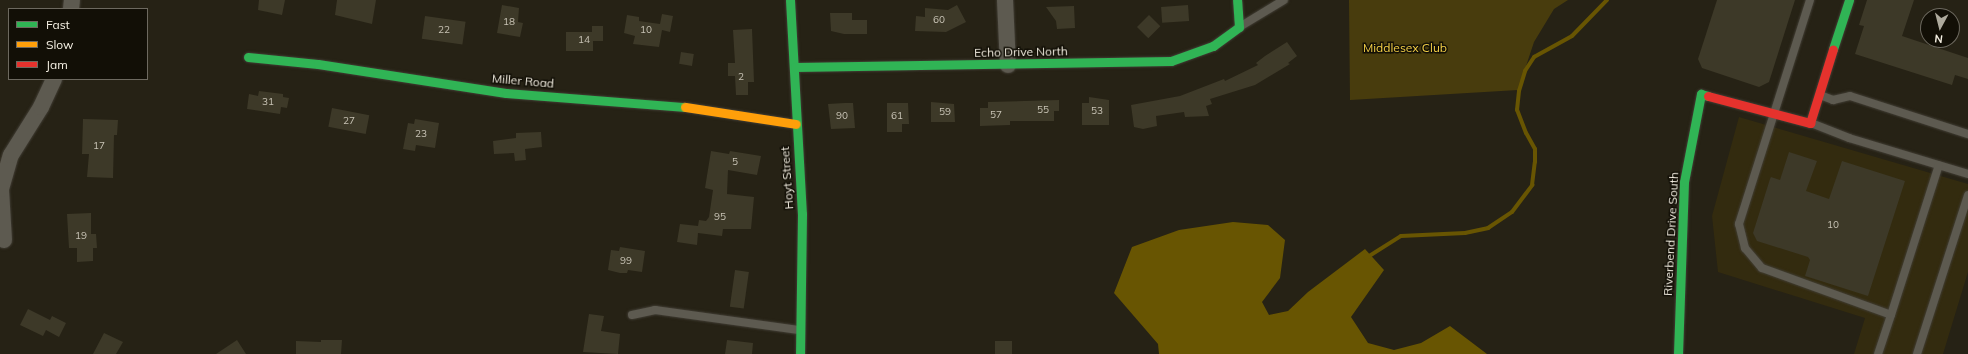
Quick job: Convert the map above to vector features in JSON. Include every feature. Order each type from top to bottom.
[{"type":"street","name":"Hoyt Street","points":[[790,0],[795,67],[796,124],[802,214],[800,354]]},
{"type":"street","points":[[1005,0],[1008,65]]},
{"type":"street","points":[[1237,0],[1239,27]]},
{"type":"street","points":[[1810,123],[1849,0]]},
{"type":"street","name":"Echo Drive North","points":[[795,67],[1008,65],[1171,61],[1213,46],[1239,27]]},
{"type":"street","name":"Miller Road","points":[[248,57],[318,64],[506,93],[663,104],[796,124]]},
{"type":"street","points":[[4,240],[1,189],[11,155],[41,108],[54,80]]},
{"type":"street","name":"Riverbend Drive South","points":[[1678,354],[1684,182],[1701,94],[1810,123]]},
{"type":"lane","points":[[1239,27],[1284,0]]},
{"type":"lane","points":[[1810,0],[1739,224],[1745,248],[1762,268],[1891,315]]},
{"type":"lane","points":[[1819,95],[1833,100],[1850,96],[1968,134]]},
{"type":"lane","points":[[1810,123],[1849,138],[1968,174]]},
{"type":"lane","points":[[1878,354],[1939,165]]},
{"type":"lane","points":[[1917,354],[1968,195]]},
{"type":"lane","points":[[632,315],[655,310],[800,330]]},
{"type":"shaded area","points":[[1739,117],[1968,184],[1968,272],[1943,354],[1854,354],[1865,318],[1718,272],[1712,216]]},
{"type":"shaded area","points":[[1233,222],[1268,225],[1285,240],[1280,278],[1262,302],[1269,315],[1288,311],[1308,292],[1365,249],[1384,270],[1351,317],[1368,343],[1394,350],[1421,343],[1450,326],[1487,354],[1159,354],[1158,344],[1114,293],[1132,247],[1179,230]]},
{"type":"green space","name":"Middlesex Club","points":[[1349,0],[1568,0],[1554,9],[1534,42],[1518,90],[1350,100]]},
{"type":"building","points":[[259,0],[285,0],[282,15],[258,10]]},
{"type":"building","points":[[337,0],[376,0],[372,24],[335,15]]},
{"type":"building","points":[[1717,0],[1795,0],[1769,82],[1759,87],[1702,68],[1698,59]]},
{"type":"building","points":[[1867,0],[1914,0],[1902,36],[1920,42],[1920,48],[1938,48],[1968,58],[1968,79],[1955,75],[1952,85],[1855,54],[1864,26],[1859,25]]},
{"type":"building","points":[[502,5],[519,8],[518,22],[523,23],[520,37],[497,33]]},
{"type":"building","points":[[957,5],[966,22],[946,32],[915,31],[916,16],[925,17],[925,8],[948,10]]},
{"type":"building","points":[[1188,5],[1189,21],[1162,23],[1161,7]]},
{"type":"building","points":[[1074,6],[1075,28],[1057,29],[1056,21],[1046,7]]},
{"type":"building","points":[[830,13],[852,13],[852,20],[867,20],[867,34],[844,34],[831,31]]},
{"type":"building","points":[[662,14],[673,16],[670,32],[662,30],[659,47],[633,44],[635,36],[624,33],[627,15],[639,17],[639,21],[660,24]]},
{"type":"building","points":[[1149,15],[1160,26],[1148,38],[1137,27]]},
{"type":"building","points":[[425,16],[466,22],[462,44],[422,39]]},
{"type":"building","points":[[592,26],[603,26],[603,41],[593,41],[593,51],[566,51],[566,32],[592,32]]},
{"type":"building","points":[[752,29],[754,82],[748,82],[748,95],[736,95],[735,76],[728,76],[728,63],[735,63],[733,30]]},
{"type":"building","points":[[1287,42],[1297,56],[1288,63],[1290,64],[1255,85],[1210,99],[1212,104],[1206,106],[1209,116],[1185,117],[1184,112],[1156,116],[1157,126],[1143,129],[1134,127],[1131,105],[1180,96],[1224,79],[1225,81],[1258,65],[1256,63]]},
{"type":"building","points":[[681,52],[694,54],[692,66],[679,64]]},
{"type":"building","points":[[259,91],[283,94],[283,97],[289,98],[287,108],[281,107],[280,114],[247,109],[249,94],[258,96]]},
{"type":"building","points":[[1089,97],[1109,100],[1109,125],[1082,125],[1082,103],[1089,103]]},
{"type":"building","points":[[1059,100],[1059,111],[1054,111],[1054,121],[1010,121],[1010,125],[980,126],[980,108],[988,108],[988,102]]},
{"type":"building","points":[[931,102],[954,104],[955,122],[931,122]]},
{"type":"building","points":[[853,103],[855,128],[831,129],[828,104]]},
{"type":"building","points":[[887,103],[908,103],[909,124],[902,124],[902,132],[887,132]]},
{"type":"building","points":[[332,108],[369,115],[366,134],[328,127]]},
{"type":"building","points":[[83,119],[118,120],[117,135],[114,135],[113,178],[87,177],[89,154],[82,154]]},
{"type":"building","points":[[415,119],[439,123],[435,148],[416,145],[415,151],[403,149],[408,123],[414,124]]},
{"type":"building","points":[[541,132],[542,147],[525,149],[526,160],[515,161],[514,153],[494,154],[493,141],[516,138],[516,133]]},
{"type":"building","points":[[711,151],[729,154],[730,151],[761,156],[757,175],[728,170],[727,194],[754,197],[751,229],[723,229],[722,236],[698,233],[697,245],[677,242],[680,224],[698,226],[699,220],[706,221],[709,217],[713,190],[705,188]]},
{"type":"building","points":[[1789,152],[1817,161],[1806,191],[1829,199],[1842,161],[1905,181],[1868,296],[1805,276],[1810,260],[1808,257],[1757,241],[1753,233],[1770,179],[1771,177],[1780,180]]},
{"type":"building","points":[[91,213],[91,234],[96,234],[97,248],[93,248],[93,261],[77,262],[77,248],[69,248],[67,214]]},
{"type":"building","points":[[620,247],[645,251],[642,272],[628,270],[627,273],[620,273],[608,270],[611,250],[619,251]]},
{"type":"building","points":[[735,270],[749,272],[744,309],[730,307]]},
{"type":"building","points":[[28,309],[50,320],[52,316],[66,323],[59,337],[46,330],[43,336],[20,325]]},
{"type":"building","points":[[589,314],[604,316],[601,331],[620,334],[618,354],[583,352]]},
{"type":"building","points":[[104,333],[123,342],[116,354],[93,354]]},
{"type":"building","points":[[237,340],[246,354],[216,354]]},
{"type":"building","points":[[321,340],[342,340],[341,354],[296,354],[296,341],[321,342]]},
{"type":"building","points":[[727,340],[753,343],[752,354],[725,354]]},
{"type":"building","points":[[995,341],[1012,341],[1012,354],[995,354]]},
{"type":"waterway","points":[[1366,258],[1401,236],[1465,233],[1488,228],[1512,212],[1532,185],[1535,162],[1535,149],[1526,133],[1517,110],[1519,91],[1525,71],[1534,57],[1572,36],[1607,0]]},
{"type":"traffic: fast","points":[[790,0],[802,214],[800,354]]},
{"type":"traffic: fast","points":[[795,67],[1171,61],[1213,46],[1239,27],[1237,0]]},
{"type":"traffic: fast","points":[[1833,49],[1849,0]]},
{"type":"traffic: fast","points":[[248,57],[318,64],[506,93],[685,107]]},
{"type":"traffic: fast","points":[[1678,354],[1684,182],[1701,94],[1708,96]]},
{"type":"traffic: slow","points":[[685,107],[796,124]]},
{"type":"traffic: jam","points":[[1708,96],[1810,123],[1833,49]]}]
